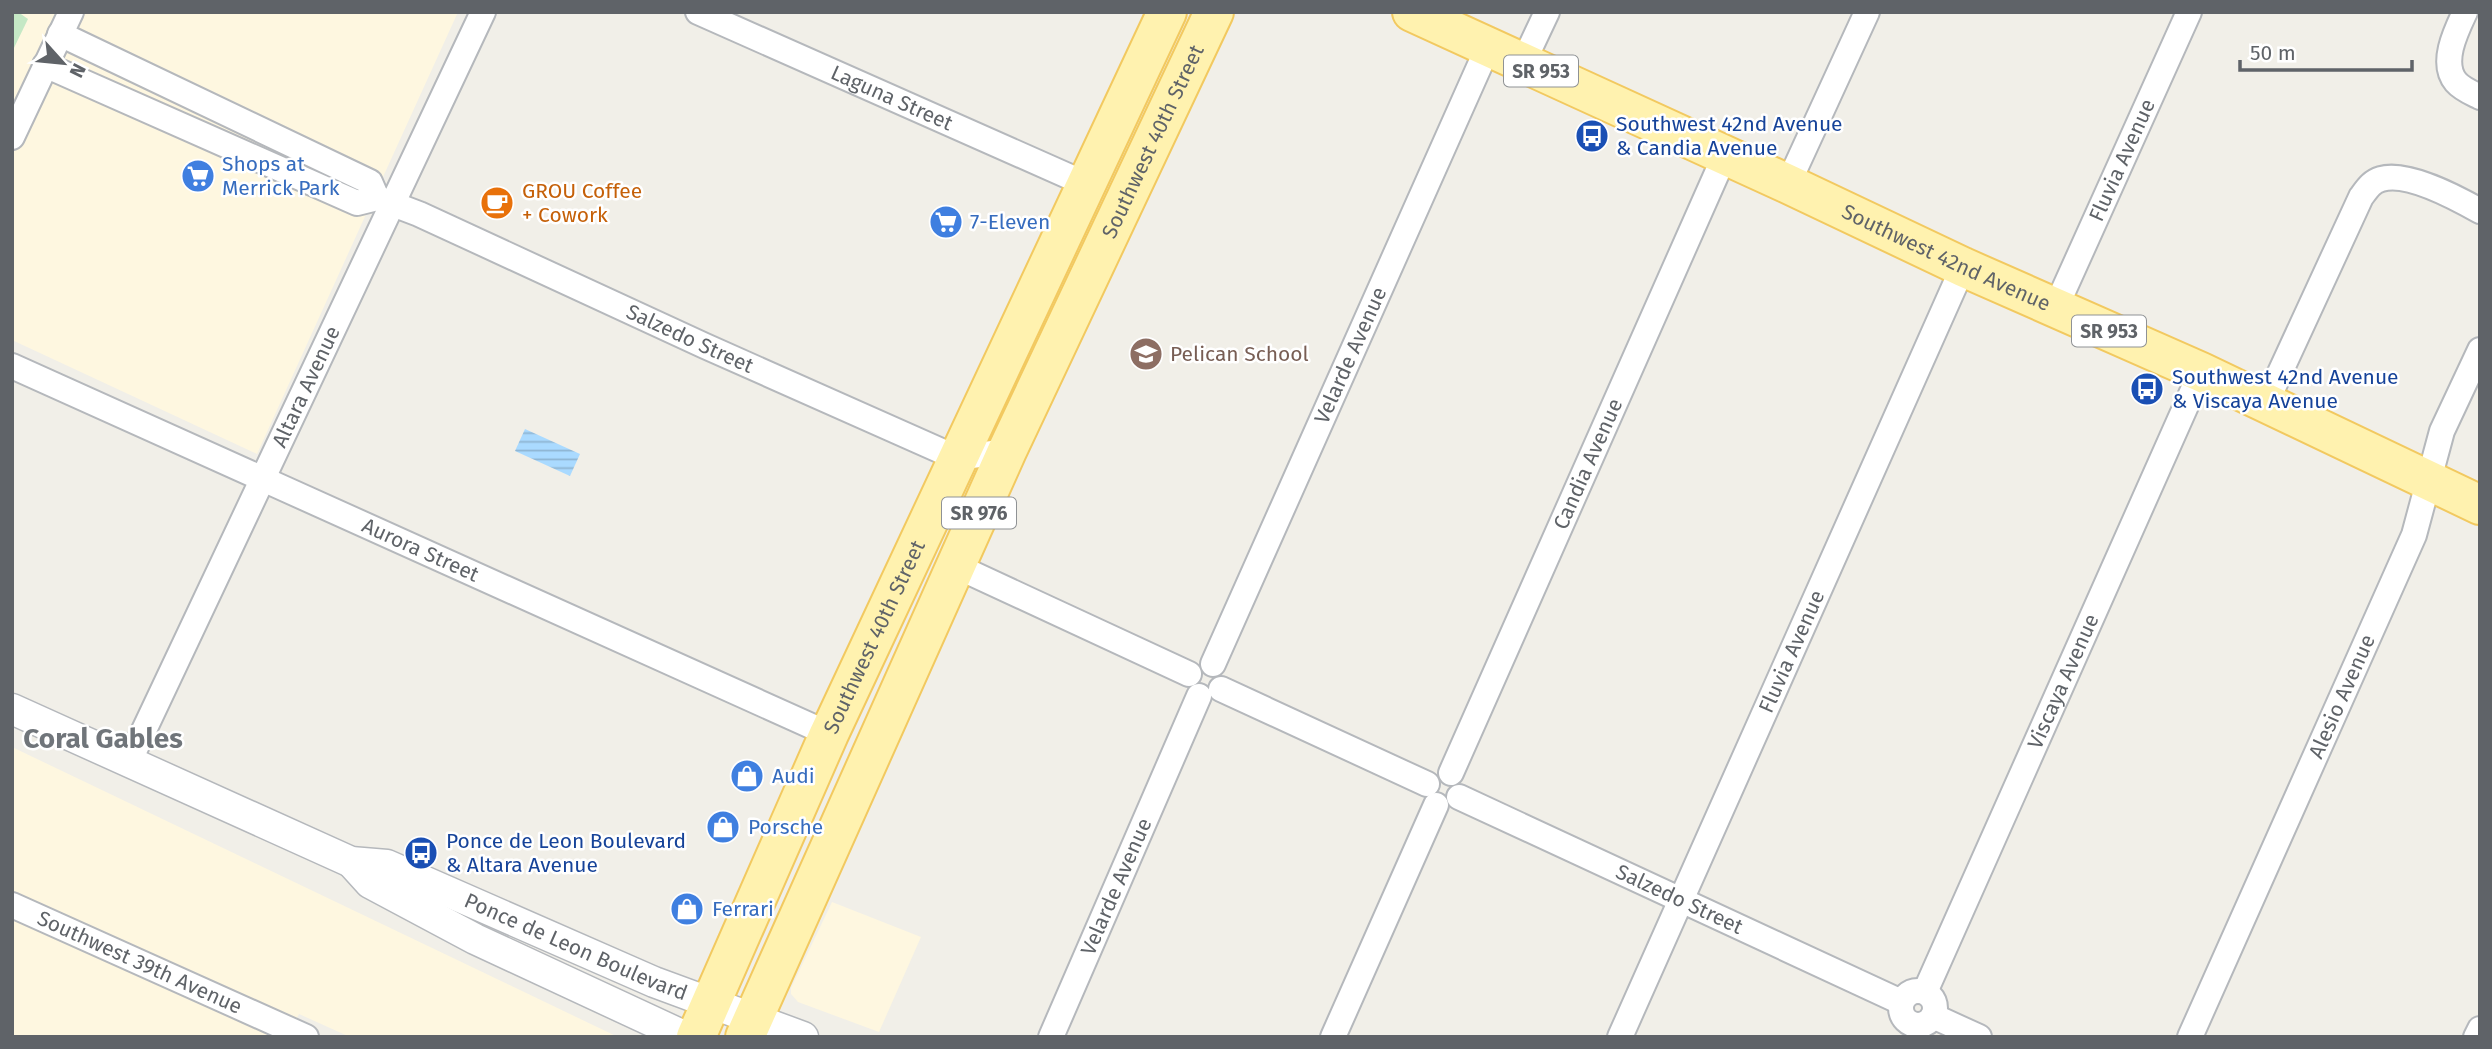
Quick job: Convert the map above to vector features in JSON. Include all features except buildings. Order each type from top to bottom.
[{"type":"main road","name":"Southwest 40th Street","points":[[703,1020],[829,734],[1167,12]]},
{"type":"main road","name":"Southwest 40th Street","points":[[750,1027],[1007,451],[1214,12]]},
{"type":"main road","name":"Southwest 42nd Avenue","points":[[1412,12],[1963,267],[2201,372],[2480,505]]},
{"type":"street","name":"Altara Avenue","points":[[129,762],[263,478],[385,201],[483,12]]},
{"type":"street","name":"Laguna Street","points":[[698,12],[1086,184]]},
{"type":"street","points":[[1523,63],[1547,12]]},
{"type":"street","points":[[1788,184],[1867,12]]},
{"type":"street","name":"Fluvia Avenue","points":[[2056,307],[2189,12]]},
{"type":"street","points":[[2465,12],[2451,48],[2452,74],[2456,82],[2480,97]]},
{"type":"street","name":"Salzedo Street","points":[[66,23],[163,83],[370,182],[385,201],[957,458]]},
{"type":"street","points":[[12,137],[66,23]]},
{"type":"street","name":"Velarde Avenue","points":[[1051,1037],[1203,687],[1197,665],[1213,664],[1488,47]]},
{"type":"street","name":"Salzedo Street","points":[[45,65],[357,203],[385,201]]},
{"type":"street","points":[[149,112],[163,83]]},
{"type":"street","name":"Candia Avenue","points":[[1441,795],[1439,772],[1451,773],[1725,155]]},
{"type":"street","points":[[2266,403],[2361,197],[2372,183],[2389,177],[2403,178],[2480,211]]},
{"type":"street","name":"Fluvia Avenue","points":[[1620,1037],[1963,267]]},
{"type":"street","name":"Alesio Avenue","points":[[2190,1037],[2414,535],[2442,431],[2480,350]]},
{"type":"street","name":"Aurora Street","points":[[12,366],[829,734]]},
{"type":"street","name":"Viscaya Avenue","points":[[1913,1020],[1908,993],[1925,992],[2201,372]]},
{"type":"street","points":[[957,458],[1007,451]]},
{"type":"street","name":"Salzedo Street","points":[[956,566],[1203,687],[1681,900],[1913,1020],[1979,1037]]},
{"type":"street","name":"Ponce de Leon Boulevard","points":[[12,709],[351,862],[387,865],[654,982],[703,1020],[803,1037]]},
{"type":"street","points":[[1333,1037],[1441,795]]},
{"type":"street","name":"Ponce de Leon Boulevard","points":[[351,862],[370,883],[475,939],[686,1037]]},
{"type":"street","name":"Southwest 39th Avenue","points":[[13,907],[306,1037]]},
{"type":"street","points":[[2476,1037],[2480,1028]]},
{"type":"shaded area","name":"Shops at Merrick Park","points":[[12,12],[458,12],[257,454],[12,340]]},
{"type":"shaded area","points":[[12,747],[618,1037],[350,1037],[299,1014],[287,1037],[12,1037]]},
{"type":"shaded area","points":[[832,902],[921,937],[879,1032],[798,1002],[791,994],[791,988]]},
{"type":"green space","points":[[12,12],[18,12],[28,19],[12,52]]},
{"type":"water","points":[[525,429],[580,454],[570,476],[515,451]]},
{"type":"place","name":"Southwest 42nd Avenue & Candia Avenue","points":[[1592,136]]},
{"type":"place","name":"Shops at Merrick Park","points":[[198,176]]},
{"type":"place","name":"GROU Coffee + Cowork","points":[[497,203]]},
{"type":"place","name":"7-Eleven","points":[[946,222]]},
{"type":"place","name":"Pelican School","points":[[1146,354]]},
{"type":"place","name":"Southwest 42nd Avenue & Viscaya Avenue","points":[[2147,389]]},
{"type":"place","name":"Audi","points":[[747,776]]},
{"type":"place","name":"Porsche","points":[[723,827]]},
{"type":"place","name":"Ponce de Leon Boulevard & Altara Avenue","points":[[421,853]]},
{"type":"place","name":"Ferrari","points":[[687,909]]},
{"type":"district","name":"Coral Gables","points":[[103,738]]}]
